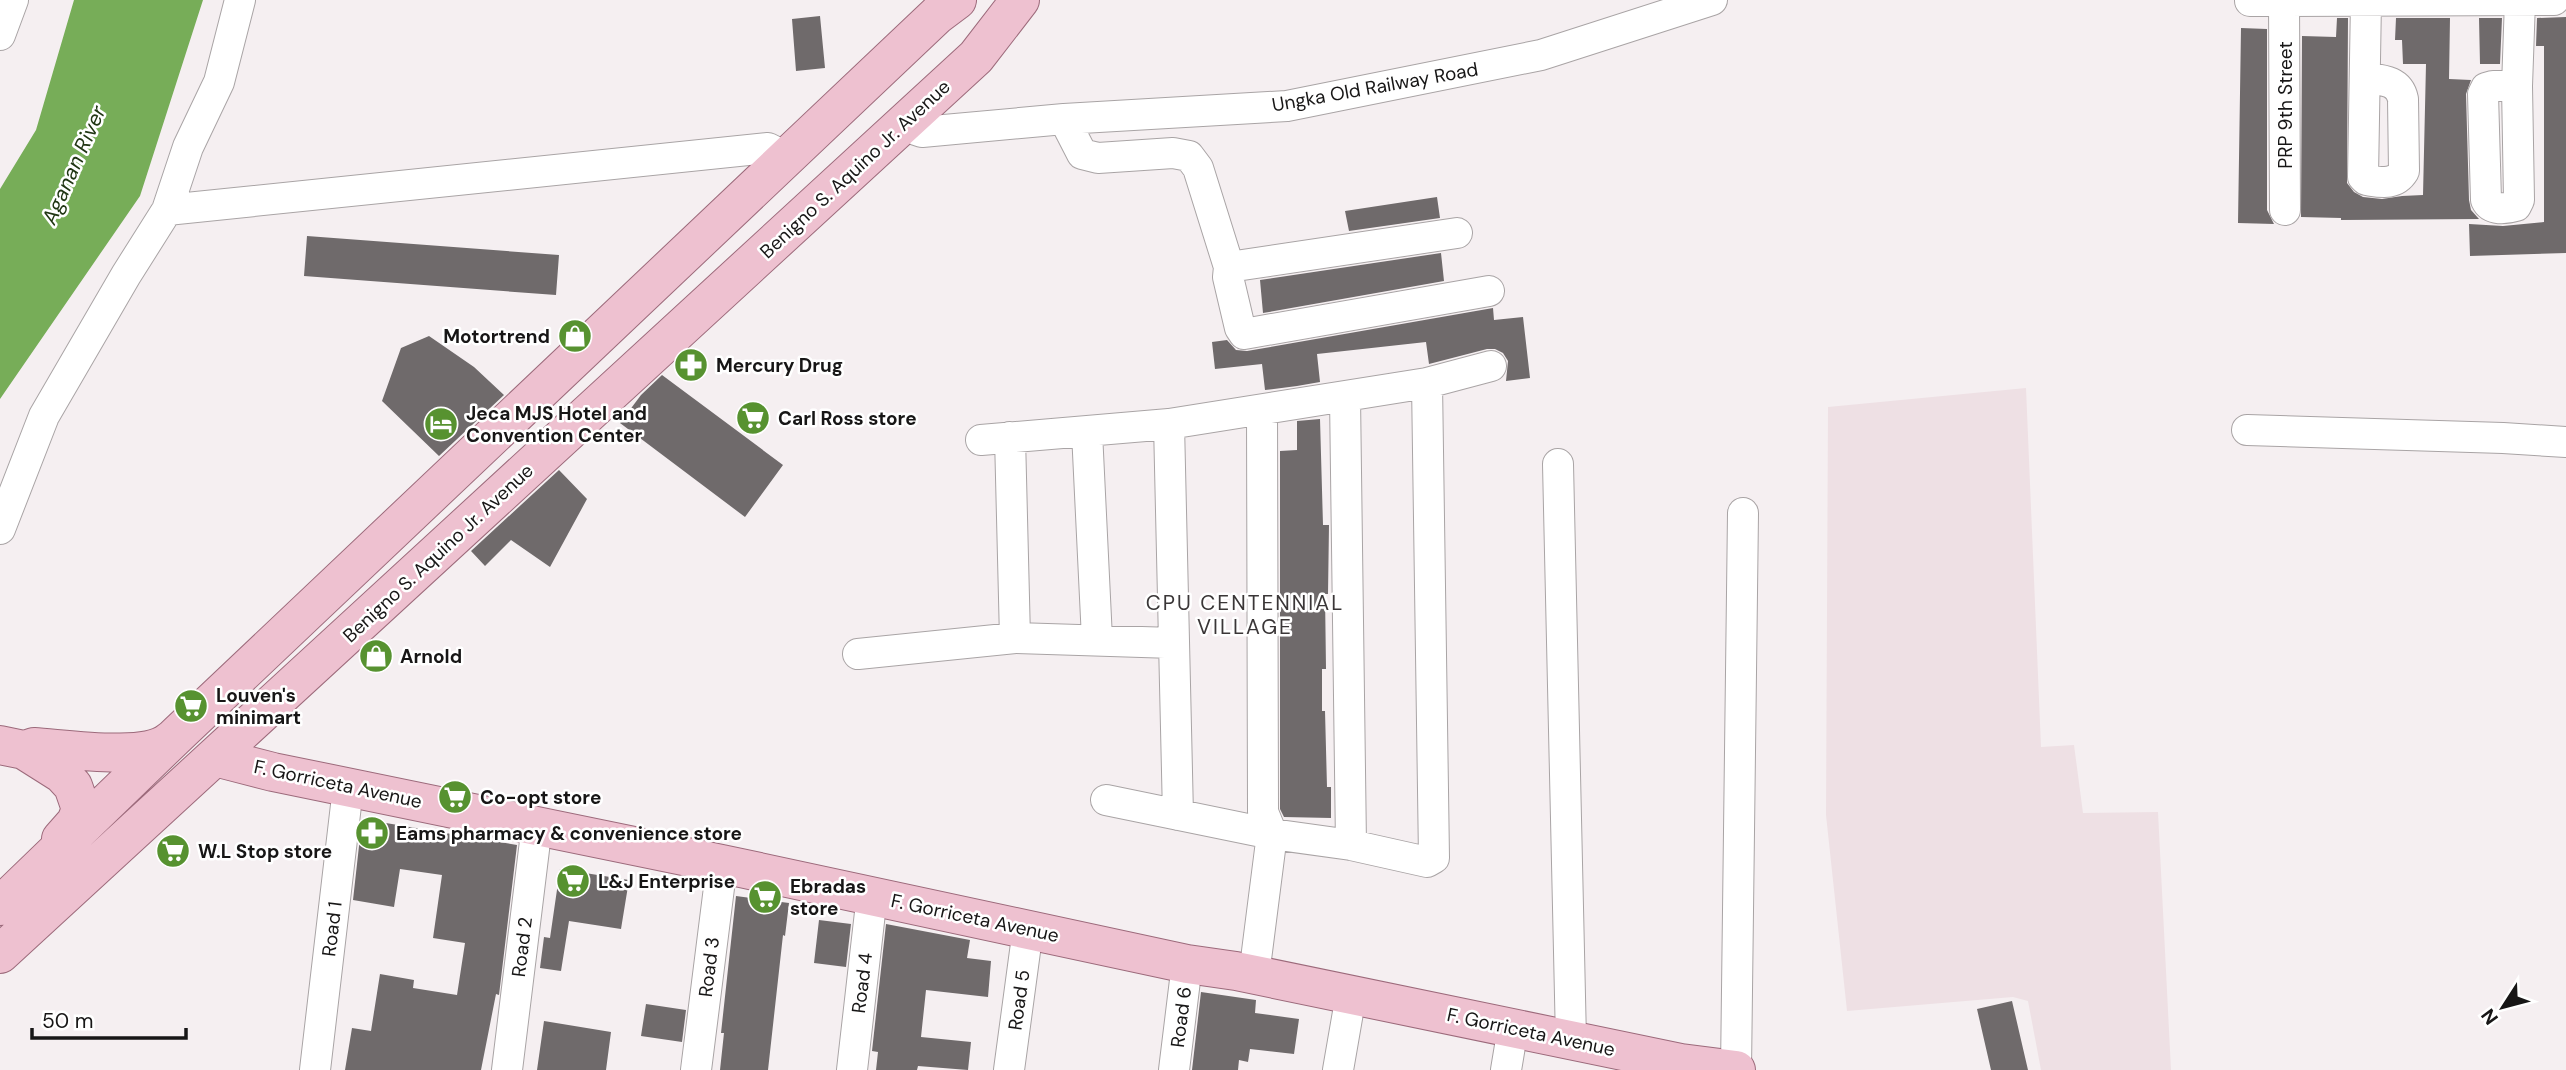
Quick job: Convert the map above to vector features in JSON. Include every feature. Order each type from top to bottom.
[{"type":"main road","name":"Benigno S. Aquino Jr. Avenue","points":[[0,954],[54,879],[178,734],[957,0]]},
{"type":"main road","name":"Benigno S. Aquino Jr. Avenue","points":[[0,906],[54,879],[215,757],[976,57],[1020,0]]},
{"type":"main road","points":[[489,439],[502,434],[513,435],[522,441],[527,450],[527,461],[520,477]]},
{"type":"main road","points":[[248,727],[241,745],[242,752],[253,764],[273,772]]},
{"type":"main road","points":[[12,747],[143,753],[163,747],[178,734]]},
{"type":"main road","points":[[12,747],[68,779],[77,792],[81,809],[76,822],[43,860],[54,879]]},
{"type":"main road","name":"F. Gorriceta Avenue","points":[[215,757],[348,788],[872,895],[1187,964],[1245,973],[1572,1040],[1680,1066],[1736,1070]]},
{"type":"street","points":[[0,35],[13,0]]},
{"type":"street","points":[[0,529],[44,416],[125,275],[167,209],[188,148],[219,82],[240,0]]},
{"type":"street","name":"Ungka Old Railway Road","points":[[908,120],[916,130],[922,132],[1064,119],[1287,106],[1541,55],[1712,0]]},
{"type":"street","points":[[2250,1],[2554,0]]},
{"type":"street","name":"PRP 9th Street","points":[[2284,1],[2285,210]]},
{"type":"street","points":[[2365,78],[2366,1]]},
{"type":"street","points":[[2517,86],[2520,1]]},
{"type":"street","points":[[1064,119],[1082,154],[1098,158],[1172,153],[1189,156],[1198,168],[1229,267],[1228,277],[1241,332],[1244,334],[1489,290]]},
{"type":"street","points":[[167,209],[768,148],[785,160]]},
{"type":"street","points":[[1229,267],[1457,233]]},
{"type":"street","points":[[1015,638],[995,439],[1169,424],[1427,383],[1490,366]]},
{"type":"street","points":[[1106,800],[1178,815],[1263,825],[1427,862],[1434,858],[1427,383]]},
{"type":"street","points":[[1345,397],[1351,845]]},
{"type":"street","points":[[1245,973],[1263,825],[1262,410]]},
{"type":"street","points":[[1169,424],[1178,815]]},
{"type":"street","points":[[2247,430],[2566,442]]},
{"type":"street","points":[[1087,432],[1097,639]]},
{"type":"street","points":[[1559,464],[1572,1040]]},
{"type":"street","points":[[1736,1070],[1743,513]]},
{"type":"street","points":[[858,654],[1015,638],[1172,643]]},
{"type":"street","name":"Road 1","points":[[315,1070],[348,788]]},
{"type":"street","name":"Road 2","points":[[507,1070],[537,825]]},
{"type":"street","name":"Road 3","points":[[696,1070],[722,864]]},
{"type":"street","name":"Road 4","points":[[852,1070],[872,895]]},
{"type":"street","name":"Road 5","points":[[1009,1070],[1028,929]]},
{"type":"street","name":"Road 6","points":[[1174,1070],[1187,964]]},
{"type":"street","points":[[1338,1070],[1351,995]]},
{"type":"street","points":[[1506,1070],[1513,1028]]},
{"type":"shaded area","points":[[2026,388],[2041,747],[2074,745],[2083,813],[2158,812],[2171,1070],[2041,1070],[2028,1001],[2013,997],[1847,1011],[1826,815],[1828,407]]},
{"type":"water","name":"Aganan River","points":[[74,0],[203,0],[140,196],[0,399],[0,189],[36,130]]},
{"type":"building","points":[[820,16],[825,68],[796,71],[792,19]]},
{"type":"building","points":[[2566,17],[2566,253],[2470,256],[2469,224],[2503,226],[2544,222],[2544,46],[2536,46],[2537,18]]},
{"type":"building","points":[[2337,18],[2348,18],[2347,183],[2354,192],[2363,197],[2382,199],[2423,195],[2426,64],[2403,64],[2402,40],[2395,40],[2396,18],[2450,18],[2449,79],[2471,80],[2466,94],[2469,200],[2471,210],[2479,219],[2341,220],[2301,217],[2302,36],[2336,37]]},
{"type":"building","points":[[2479,18],[2502,18],[2500,64],[2480,64]]},
{"type":"building","points":[[2241,28],[2267,29],[2267,210],[2274,224],[2238,223]]},
{"type":"building","points":[[1437,197],[1440,218],[1349,231],[1345,211]]},
{"type":"building","points":[[307,236],[559,255],[556,295],[304,276]]},
{"type":"building","points":[[1441,253],[1444,281],[1263,313],[1260,280]]},
{"type":"building","points":[[1493,308],[1494,320],[1523,317],[1530,378],[1506,381],[1508,361],[1503,353],[1495,349],[1429,364],[1426,342],[1317,354],[1320,382],[1297,386],[1265,390],[1262,364],[1215,369],[1212,342],[1227,340],[1236,350],[1247,351]]},
{"type":"building","points":[[429,336],[474,367],[504,395],[439,456],[382,401],[401,348]]},
{"type":"building","points":[[662,375],[783,465],[745,517],[620,423],[641,395]]},
{"type":"building","points":[[1320,419],[1323,525],[1329,525],[1328,594],[1325,594],[1326,669],[1322,669],[1322,711],[1325,711],[1327,787],[1331,787],[1331,818],[1284,817],[1280,809],[1280,451],[1297,450],[1297,421]]},
{"type":"building","points":[[559,470],[587,499],[550,567],[511,540],[485,566],[471,551]]},
{"type":"building","points":[[362,819],[517,845],[499,995],[496,994],[481,1070],[345,1070],[352,1028],[371,1031],[380,974],[414,980],[413,988],[457,995],[465,943],[433,938],[442,875],[400,869],[394,907],[353,900]]},
{"type":"building","points":[[560,869],[629,880],[621,929],[569,921],[561,971],[540,968],[544,937],[550,938]]},
{"type":"building","points":[[736,896],[789,903],[768,1070],[720,1070],[724,1033],[721,1033]]},
{"type":"building","points":[[819,920],[851,924],[846,967],[814,963]]},
{"type":"building","points":[[886,924],[970,940],[967,958],[991,961],[988,997],[926,990],[921,1037],[971,1042],[968,1070],[918,1066],[917,1070],[876,1070],[878,1052],[872,1051]]},
{"type":"building","points":[[1201,992],[1256,1000],[1255,1013],[1299,1019],[1294,1054],[1250,1049],[1248,1062],[1239,1060],[1238,1070],[1192,1070]]},
{"type":"building","points":[[2012,1001],[2028,1070],[1991,1070],[1977,1009]]},
{"type":"building","points":[[646,1004],[686,1010],[682,1042],[641,1036]]},
{"type":"building","points":[[544,1021],[611,1032],[606,1070],[537,1070]]},
{"type":"place","name":"Motortrend","points":[[575,336]]},
{"type":"place","name":"Mercury Drug","points":[[691,365]]},
{"type":"place","name":"Carl Ross store","points":[[753,418]]},
{"type":"place","name":"Jeca MJS Hotel and Convention Center","points":[[441,424]]},
{"type":"place","name":"Arnold","points":[[376,656]]},
{"type":"place","name":"Louven's minimart","points":[[191,706]]},
{"type":"place","name":"Co-opt store","points":[[455,797]]},
{"type":"place","name":"Eams pharmacy & convenience store","points":[[372,833]]},
{"type":"place","name":"W.L Stop store","points":[[173,851]]},
{"type":"place","name":"L&J Enterprise","points":[[573,881]]},
{"type":"place","name":"Ebradas store","points":[[765,897]]},
{"type":"district","name":"CPU CENTENNIAL VILLAGE","points":[[1245,615]]}]
